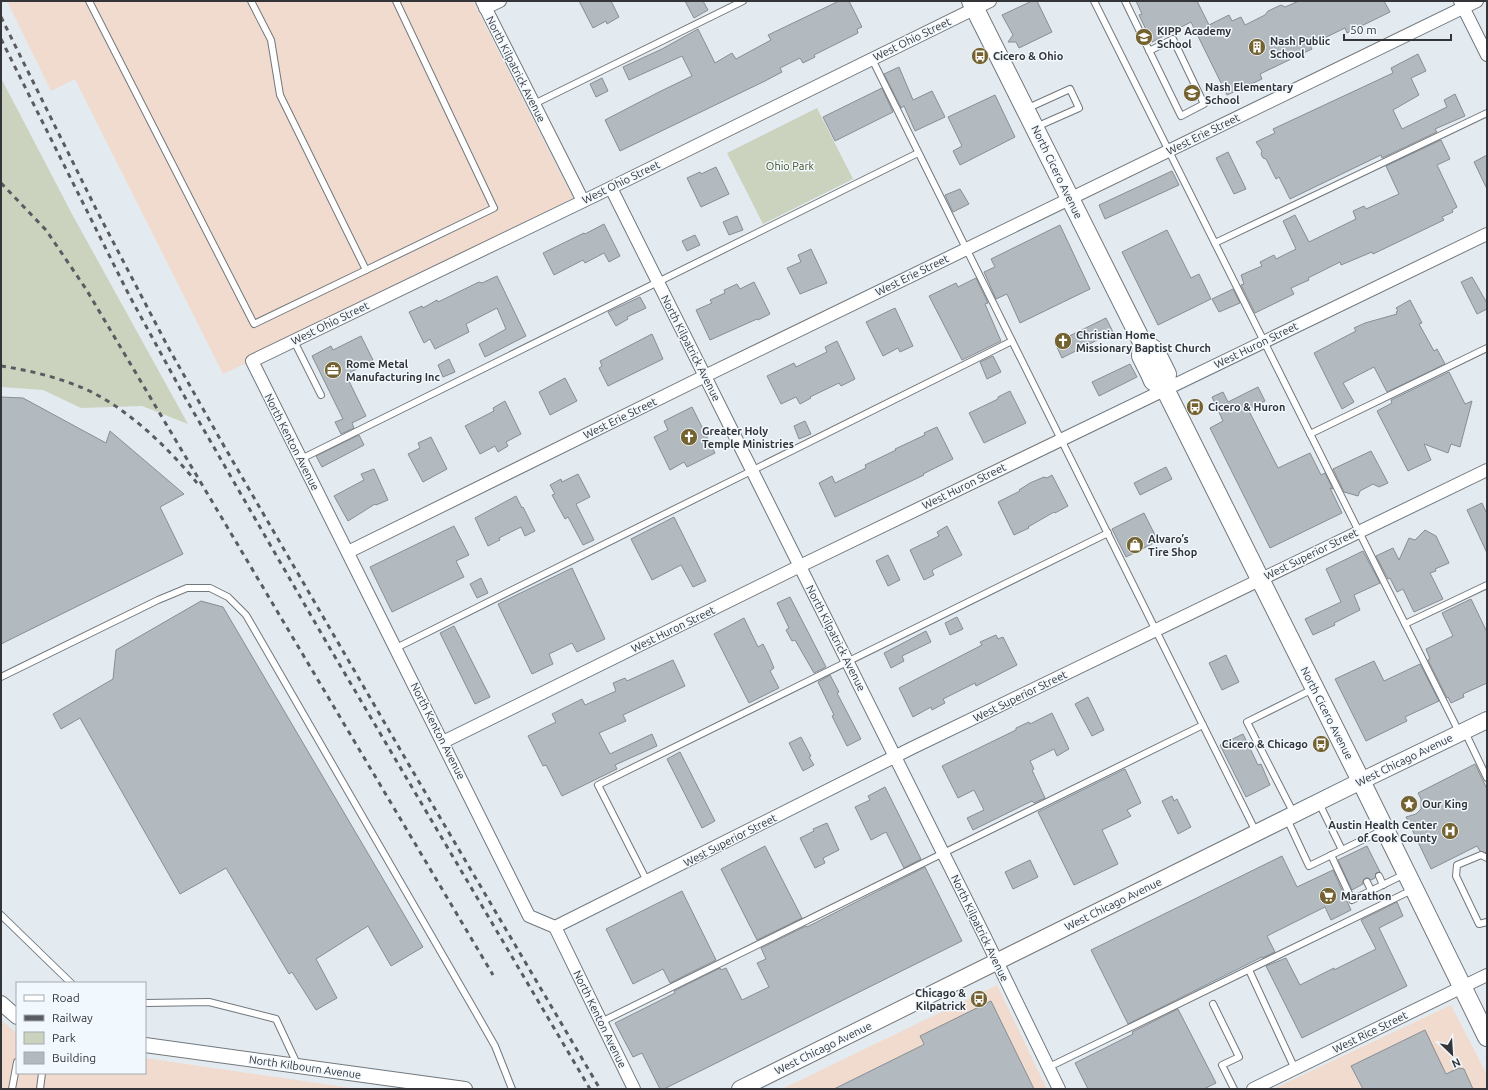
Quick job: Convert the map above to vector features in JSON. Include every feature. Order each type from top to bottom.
[{"type":"main road","name":"North Cicero Avenue","points":[[979,3],[1025,109],[1142,342],[1141,356],[1153,381],[1165,389],[1385,829],[1487,1037]]},
{"type":"main road","name":"West Chicago Avenue","points":[[740,1089],[1256,832],[1487,720]]},
{"type":"street","points":[[484,4],[500,1]]},
{"type":"street","name":"West Erie Street","points":[[348,552],[705,376],[1168,151],[1462,4],[1477,1]]},
{"type":"street","name":"West Ohio Street","points":[[252,361],[611,188],[872,59],[979,3]]},
{"type":"street","name":"North Kilpatrick Avenue","points":[[484,4],[583,201]]},
{"type":"street","points":[[1462,4],[1487,54]]},
{"type":"street","name":"North Kilpatrick Avenue","points":[[611,188],[997,961],[1059,1089]]},
{"type":"street","name":"West Huron Street","points":[[443,742],[800,566],[1487,234]]},
{"type":"street","name":"North Kenton Avenue","points":[[252,361],[530,916],[555,927],[634,1089]]},
{"type":"street","name":"West Superior Street","points":[[555,927],[895,757],[1156,629],[1487,470]]},
{"type":"street","name":"West Rice Street","points":[[1253,1089],[1487,975]]},
{"type":"street","points":[[1,1003],[16,1016]]},
{"type":"street","name":"North Kilbourn Avenue","points":[[146,1045],[465,1089]]},
{"type":"lane","points":[[89,1],[254,324],[494,208],[396,1]]},
{"type":"lane","points":[[251,1],[270,40],[280,96],[366,270]]},
{"type":"lane","points":[[534,104],[743,1]]},
{"type":"lane","points":[[1094,1],[1405,624],[1487,778]]},
{"type":"lane","points":[[1125,1],[1149,51],[1181,116],[1204,104],[1173,39],[1149,51]]},
{"type":"lane","points":[[872,59],[1256,832]]},
{"type":"lane","points":[[1025,109],[1070,89],[1079,108],[1035,128]]},
{"type":"lane","points":[[1215,243],[1487,113]]},
{"type":"lane","points":[[301,459],[918,153]]},
{"type":"lane","points":[[294,340],[321,395]]},
{"type":"lane","points":[[396,648],[1012,341]]},
{"type":"lane","points":[[1310,434],[1487,348]]},
{"type":"lane","points":[[647,881],[598,785],[1108,533]]},
{"type":"lane","points":[[1405,624],[1487,585]]},
{"type":"lane","points":[[1,677],[158,600],[188,588],[210,588],[228,598],[246,615],[495,1046],[512,1089]]},
{"type":"lane","points":[[1315,689],[1247,722],[1290,816],[1309,866],[1385,829]]},
{"type":"lane","points":[[601,1022],[1203,725]]},
{"type":"lane","points":[[1319,802],[1342,850]]},
{"type":"lane","points":[[1361,840],[1365,847]]},
{"type":"lane","points":[[1350,846],[1353,852]]},
{"type":"lane","points":[[1331,855],[1352,900],[1383,885],[1410,881]]},
{"type":"lane","points":[[1487,858],[1481,855],[1457,865],[1456,876],[1479,924],[1487,922]]},
{"type":"lane","points":[[1379,876],[1383,885]]},
{"type":"lane","points":[[1049,1067],[1249,970],[1410,881]]},
{"type":"lane","points":[[1367,882],[1371,890]]},
{"type":"lane","points":[[1,915],[70,982]]},
{"type":"lane","points":[[1249,970],[1295,1069]]},
{"type":"lane","points":[[146,1003],[209,1002],[276,1018],[298,1066]]},
{"type":"lane","points":[[1213,1004],[1239,1057],[1222,1065],[1234,1089]]},
{"type":"lane","points":[[12,1089],[16,1067]]},
{"type":"lane","points":[[40,1089],[42,1074]]},
{"type":"shaded area","points":[[7,1],[473,1],[573,198],[289,343],[223,374],[75,79],[51,91]]},
{"type":"shaded area","points":[[997,985],[1047,1089],[782,1089]]},
{"type":"shaded area","points":[[1451,1005],[1487,1075],[1487,1089],[1273,1089]]},
{"type":"shaded area","points":[[1,1020],[16,1032],[16,1074],[146,1074],[146,1058],[358,1089],[1,1089]]},
{"type":"green space","points":[[1,78],[72,214],[188,424],[142,406],[81,408],[43,390],[1,387]]},
{"type":"green space","name":"Ohio Park","points":[[817,108],[853,179],[763,224],[727,153]]},
{"type":"building","points":[[579,1],[611,1],[619,17],[607,24],[606,21],[593,28]]},
{"type":"building","points":[[685,1],[703,1],[708,10],[694,18]]},
{"type":"building","points":[[839,1],[849,1],[862,27],[857,29],[858,33],[814,55],[815,57],[803,63],[800,58],[780,68],[782,72],[765,81],[620,151],[605,120],[692,76],[682,56],[629,80],[623,67],[662,49],[698,29],[715,63],[732,53],[736,59],[771,40],[768,35]]},
{"type":"building","points":[[1032,1],[1037,1],[1052,32],[1019,48],[1016,42],[1008,42],[1013,35],[1002,15]]},
{"type":"building","name":"Nash Public School","points":[[1136,1],[1197,1],[1209,25],[1229,15],[1232,21],[1241,17],[1245,25],[1281,5],[1285,7],[1299,1],[1384,1],[1390,12],[1347,33],[1345,28],[1310,45],[1312,49],[1260,74],[1262,79],[1227,95],[1191,22],[1152,42],[1139,15],[1142,14]]},
{"type":"building","points":[[1418,54],[1426,71],[1411,78],[1419,95],[1393,110],[1402,129],[1447,107],[1444,100],[1455,94],[1465,116],[1435,129],[1437,132],[1382,158],[1381,155],[1290,199],[1279,177],[1276,179],[1266,159],[1263,158],[1261,154],[1262,151],[1256,142],[1275,133],[1273,129],[1393,73],[1391,68]]},
{"type":"building","points":[[899,67],[913,100],[932,91],[945,117],[915,131],[904,106],[901,108],[884,74]]},
{"type":"building","points":[[602,78],[608,91],[596,97],[590,84]]},
{"type":"building","points":[[882,88],[893,112],[835,141],[823,117]]},
{"type":"building","points":[[995,95],[1015,137],[960,165],[953,151],[962,146],[948,117]]},
{"type":"building","points":[[1441,140],[1450,159],[1437,165],[1457,207],[1452,210],[1453,212],[1442,217],[1444,220],[1373,254],[1372,252],[1341,265],[1340,262],[1308,278],[1309,280],[1291,288],[1294,294],[1255,313],[1241,285],[1244,284],[1241,275],[1262,266],[1260,262],[1274,255],[1276,259],[1296,249],[1283,221],[1295,215],[1309,242],[1356,219],[1353,211],[1364,206],[1366,209],[1399,194],[1386,166]]},
{"type":"building","points":[[1228,152],[1246,189],[1234,194],[1216,158]]},
{"type":"building","points":[[1487,155],[1487,189],[1474,162]]},
{"type":"building","points":[[716,167],[729,194],[701,207],[687,178],[700,172],[701,174]]},
{"type":"building","points":[[1172,171],[1179,185],[1105,219],[1099,205]]},
{"type":"building","points":[[960,189],[969,204],[953,212],[945,195]]},
{"type":"building","points":[[737,216],[743,230],[729,235],[723,222]]},
{"type":"building","points":[[604,224],[620,256],[609,262],[604,253],[585,263],[583,260],[554,275],[543,253]]},
{"type":"building","points":[[1060,225],[1090,289],[1020,323],[1007,294],[996,299],[984,272],[995,267],[991,259]]},
{"type":"building","points":[[1167,230],[1191,278],[1199,274],[1211,299],[1158,325],[1122,252]]},
{"type":"building","points":[[695,235],[700,245],[687,251],[682,241]]},
{"type":"building","points":[[811,249],[827,283],[800,294],[787,268],[801,262],[798,255]]},
{"type":"building","points":[[497,276],[526,336],[485,357],[479,344],[506,329],[497,308],[466,324],[469,332],[435,349],[430,339],[424,343],[409,312],[422,306],[423,308],[437,300],[438,302],[479,282],[482,283]]},
{"type":"building","points":[[1472,277],[1487,303],[1487,309],[1477,314],[1461,282]]},
{"type":"building","points":[[976,278],[988,303],[985,304],[1001,341],[962,360],[929,296],[956,283],[958,287]]},
{"type":"building","points":[[754,282],[770,314],[710,340],[696,310],[712,303],[710,300],[725,293],[724,290],[737,284],[740,289]]},
{"type":"building","points":[[1233,289],[1240,303],[1219,312],[1212,299]]},
{"type":"building","points":[[640,297],[646,308],[627,317],[628,319],[616,326],[608,312]]},
{"type":"building","points":[[1410,300],[1422,323],[1419,324],[1434,351],[1437,349],[1445,364],[1387,392],[1374,367],[1343,383],[1354,402],[1342,409],[1314,353],[1356,331],[1354,328],[1365,323],[1397,314],[1396,312],[1398,311],[1396,308]]},
{"type":"building","points":[[895,308],[913,346],[900,352],[898,348],[883,356],[866,322]]},
{"type":"building","points":[[1106,318],[1113,332],[1062,358],[1055,343]]},
{"type":"building","points":[[652,334],[663,359],[608,386],[599,368],[602,366],[600,361]]},
{"type":"building","points":[[361,336],[373,360],[346,375],[366,416],[352,423],[354,428],[341,434],[335,422],[343,419],[312,356],[331,346],[333,350]]},
{"type":"building","points":[[837,341],[855,379],[841,386],[839,383],[810,397],[811,398],[800,404],[796,397],[781,404],[767,376],[794,363],[796,367],[827,352],[825,347]]},
{"type":"building","points":[[993,356],[1001,372],[987,379],[980,362]]},
{"type":"building","points":[[449,359],[455,372],[443,377],[438,365]]},
{"type":"building","points":[[1130,364],[1137,377],[1099,396],[1092,382]]},
{"type":"building","points":[[1449,372],[1465,404],[1472,401],[1460,447],[1451,444],[1448,453],[1424,444],[1431,460],[1408,471],[1377,411],[1392,403],[1391,400]]},
{"type":"building","points":[[565,378],[577,401],[550,415],[539,392]]},
{"type":"building","points":[[1258,387],[1265,401],[1248,409],[1278,468],[1310,453],[1321,475],[1325,473],[1333,489],[1330,488],[1342,513],[1270,548],[1210,428],[1223,421],[1212,397],[1223,392],[1228,402]]},
{"type":"building","points":[[1010,391],[1026,423],[984,443],[969,413],[998,399],[998,397]]},
{"type":"building","points":[[1,397],[23,398],[106,443],[110,431],[184,494],[160,507],[183,554],[1,644]]},
{"type":"building","points":[[505,401],[521,434],[506,442],[508,446],[498,452],[495,446],[480,454],[465,426],[494,411],[493,408]]},
{"type":"building","name":"Greater Holy Temple Ministries","points":[[692,407],[715,453],[687,467],[684,462],[670,470],[654,437],[668,430],[664,421]]},
{"type":"building","points":[[805,421],[811,434],[799,439],[794,426]]},
{"type":"building","points":[[937,427],[953,459],[923,474],[924,475],[835,517],[819,483],[832,476],[835,483],[866,468],[865,465],[925,435],[924,433]]},
{"type":"building","points":[[359,435],[364,445],[322,467],[316,456]]},
{"type":"building","points":[[431,437],[447,469],[423,482],[408,454],[420,448],[418,443]]},
{"type":"building","points":[[1371,451],[1388,483],[1379,487],[1373,484],[1360,491],[1358,496],[1344,492],[1333,469]]},
{"type":"building","points":[[1166,467],[1172,479],[1140,495],[1134,483]]},
{"type":"building","points":[[374,469],[388,500],[376,505],[375,504],[348,521],[334,496],[364,480],[361,474]]},
{"type":"building","points":[[578,474],[590,497],[576,504],[594,540],[583,545],[568,517],[565,519],[552,495],[555,494],[550,485],[561,479],[562,482]]},
{"type":"building","points":[[1052,475],[1068,506],[1055,513],[1054,512],[1028,527],[1029,528],[1014,535],[998,502],[1020,491],[1019,490],[1030,483]]},
{"type":"building","points":[[516,496],[535,531],[525,536],[521,527],[499,538],[500,540],[488,546],[475,518]]},
{"type":"building","points":[[1482,503],[1487,514],[1487,553],[1467,510]]},
{"type":"building","points":[[1144,513],[1158,541],[1126,557],[1112,529]]},
{"type":"building","points":[[674,517],[706,581],[693,587],[681,565],[652,580],[631,539]]},
{"type":"building","points":[[454,526],[469,555],[456,561],[464,577],[392,612],[370,567]]},
{"type":"building","points":[[947,526],[962,555],[934,569],[932,571],[934,575],[924,580],[910,550],[939,536],[937,532]]},
{"type":"building","points":[[1425,530],[1436,536],[1449,563],[1435,569],[1436,571],[1430,573],[1443,599],[1414,612],[1403,589],[1397,592],[1390,578],[1388,579],[1376,556],[1393,548],[1399,560],[1409,538],[1415,540]]},
{"type":"building","points":[[1363,551],[1380,583],[1354,595],[1360,610],[1334,623],[1335,625],[1313,635],[1305,619],[1341,602],[1326,569]]},
{"type":"building","points":[[888,555],[900,580],[888,586],[876,561]]},
{"type":"building","points":[[572,568],[605,639],[577,652],[572,643],[549,654],[553,664],[532,674],[498,604]]},
{"type":"building","points":[[481,578],[488,593],[477,598],[470,584]]},
{"type":"building","points":[[790,597],[826,667],[814,673],[795,640],[792,641],[786,630],[789,628],[777,603]]},
{"type":"building","points":[[1471,599],[1487,632],[1487,683],[1463,694],[1464,697],[1451,703],[1428,660],[1430,659],[1426,649],[1453,636],[1442,613]]},
{"type":"building","points":[[201,601],[223,607],[423,947],[391,966],[368,926],[316,959],[337,998],[316,1010],[292,972],[289,974],[226,868],[180,894],[80,718],[61,729],[53,714],[113,679],[116,650]]},
{"type":"building","points":[[957,617],[963,629],[950,635],[945,623]]},
{"type":"building","points":[[744,618],[758,647],[763,644],[769,656],[774,668],[770,671],[779,688],[749,703],[714,634]]},
{"type":"building","points":[[454,626],[490,697],[475,704],[440,633]]},
{"type":"building","points":[[926,631],[931,642],[902,656],[904,661],[891,668],[884,653]]},
{"type":"building","points":[[996,635],[998,639],[1003,637],[1017,665],[976,686],[975,683],[943,699],[945,703],[932,710],[931,707],[913,717],[899,688],[982,645],[980,642]]},
{"type":"building","points":[[1226,655],[1239,682],[1222,690],[1209,663]]},
{"type":"building","points":[[673,660],[685,686],[623,715],[626,721],[599,733],[610,754],[652,734],[657,746],[615,765],[617,769],[562,796],[546,765],[543,766],[528,736],[556,722],[552,714],[582,699],[585,705],[616,691],[613,683],[625,678],[627,681]]},
{"type":"building","points":[[1374,661],[1384,681],[1420,664],[1439,701],[1405,717],[1407,721],[1366,741],[1335,679]]},
{"type":"building","points":[[830,675],[839,692],[837,693],[861,739],[847,746],[832,716],[834,715],[818,682]]},
{"type":"building","points":[[1088,697],[1104,730],[1092,736],[1075,704]]},
{"type":"building","points":[[1052,713],[1069,749],[1057,756],[1054,749],[1030,761],[1034,769],[1032,770],[1045,798],[1034,803],[1032,801],[973,830],[967,818],[984,810],[974,790],[958,798],[942,766],[1016,730],[1016,728],[1029,722],[1030,724]]},
{"type":"building","points":[[1243,734],[1258,765],[1261,764],[1270,785],[1246,797],[1220,745]]},
{"type":"building","points":[[801,737],[814,765],[803,771],[789,743]]},
{"type":"building","points":[[680,752],[715,821],[702,828],[667,759]]},
{"type":"building","name":"Austin Health Center of Cook County","points":[[1475,764],[1487,789],[1487,853],[1480,851],[1477,846],[1431,869],[1406,817],[1416,814],[1421,809],[1421,799],[1418,793]]},
{"type":"building","points":[[1125,769],[1141,803],[1127,810],[1131,816],[1102,830],[1118,864],[1074,885],[1038,812]]},
{"type":"building","points":[[885,787],[921,859],[904,868],[886,832],[871,840],[855,807],[870,800],[868,796]]},
{"type":"building","points":[[1172,796],[1174,801],[1177,799],[1191,827],[1178,834],[1162,801]]},
{"type":"building","points":[[827,823],[839,850],[823,858],[825,863],[815,868],[800,838],[814,831],[813,829]]},
{"type":"building","points":[[765,846],[802,918],[757,940],[721,869]]},
{"type":"building","points":[[1367,846],[1380,872],[1376,873],[1375,878],[1371,880],[1365,878],[1363,884],[1352,890],[1338,860]]},
{"type":"building","points":[[1282,856],[1297,887],[1333,870],[1351,910],[1331,920],[1325,907],[1267,936],[1275,952],[1262,957],[1128,1024],[1091,950]]},
{"type":"building","points":[[1030,860],[1038,877],[1013,889],[1005,872]]},
{"type":"building","points":[[925,867],[962,941],[664,1089],[660,1089],[642,1053],[633,1057],[615,1023],[675,993],[674,991],[720,968],[721,970],[726,968],[742,1000],[769,987],[757,963],[766,959],[761,948],[806,926],[807,927]]},
{"type":"building","points":[[682,891],[716,960],[670,983],[663,969],[633,984],[606,929]]},
{"type":"building","points":[[1397,902],[1403,916],[1379,928],[1407,986],[1302,1038],[1266,966],[1286,958],[1300,985],[1334,968],[1334,970],[1376,949],[1361,920]]},
{"type":"building","points":[[991,1001],[1034,1089],[834,1089],[923,1045],[924,1044],[920,1036]]},
{"type":"building","points":[[1178,1009],[1216,1083],[1204,1089],[1088,1089],[1075,1063],[1133,1034],[1132,1032]]},
{"type":"building","points":[[1425,1030],[1446,1074],[1459,1068],[1464,1069],[1473,1089],[1363,1089],[1351,1066]]},
{"type":"railway","points":[[1,17],[97,211],[168,347],[412,770],[600,1089]]},
{"type":"railway","points":[[1,39],[129,295],[182,392],[328,645],[590,1089]]},
{"type":"railway","points":[[1,183],[46,230],[86,289],[493,975]]},
{"type":"railway","points":[[1,366],[30,371],[59,379],[78,386],[111,403],[143,427],[172,455],[197,483]]},
{"type":"place","name":"KIPP Academy School","points":[[1144,37]]},
{"type":"place","name":"Nash Public School","points":[[1257,47]]},
{"type":"place","name":"Cicero & Ohio","points":[[980,56]]},
{"type":"place","name":"Nash Elementary School","points":[[1192,93]]},
{"type":"place","name":"Christian Home Missionary Baptist Church","points":[[1063,341]]},
{"type":"place","name":"Rome Metal Manufacturing Inc","points":[[333,370]]},
{"type":"place","name":"Cicero & Huron","points":[[1195,407]]},
{"type":"place","name":"Greater Holy Temple Ministries","points":[[689,437]]},
{"type":"place","name":"Alvaro’s Tire Shop","points":[[1135,545]]},
{"type":"place","name":"Cicero & Chicago","points":[[1321,744]]},
{"type":"place","name":"Our King","points":[[1409,804]]},
{"type":"place","name":"Austin Health Center of Cook County","points":[[1450,831]]},
{"type":"place","name":"Marathon","points":[[1328,896]]},
{"type":"place","name":"Chicago & Kilpatrick","points":[[979,999]]}]
